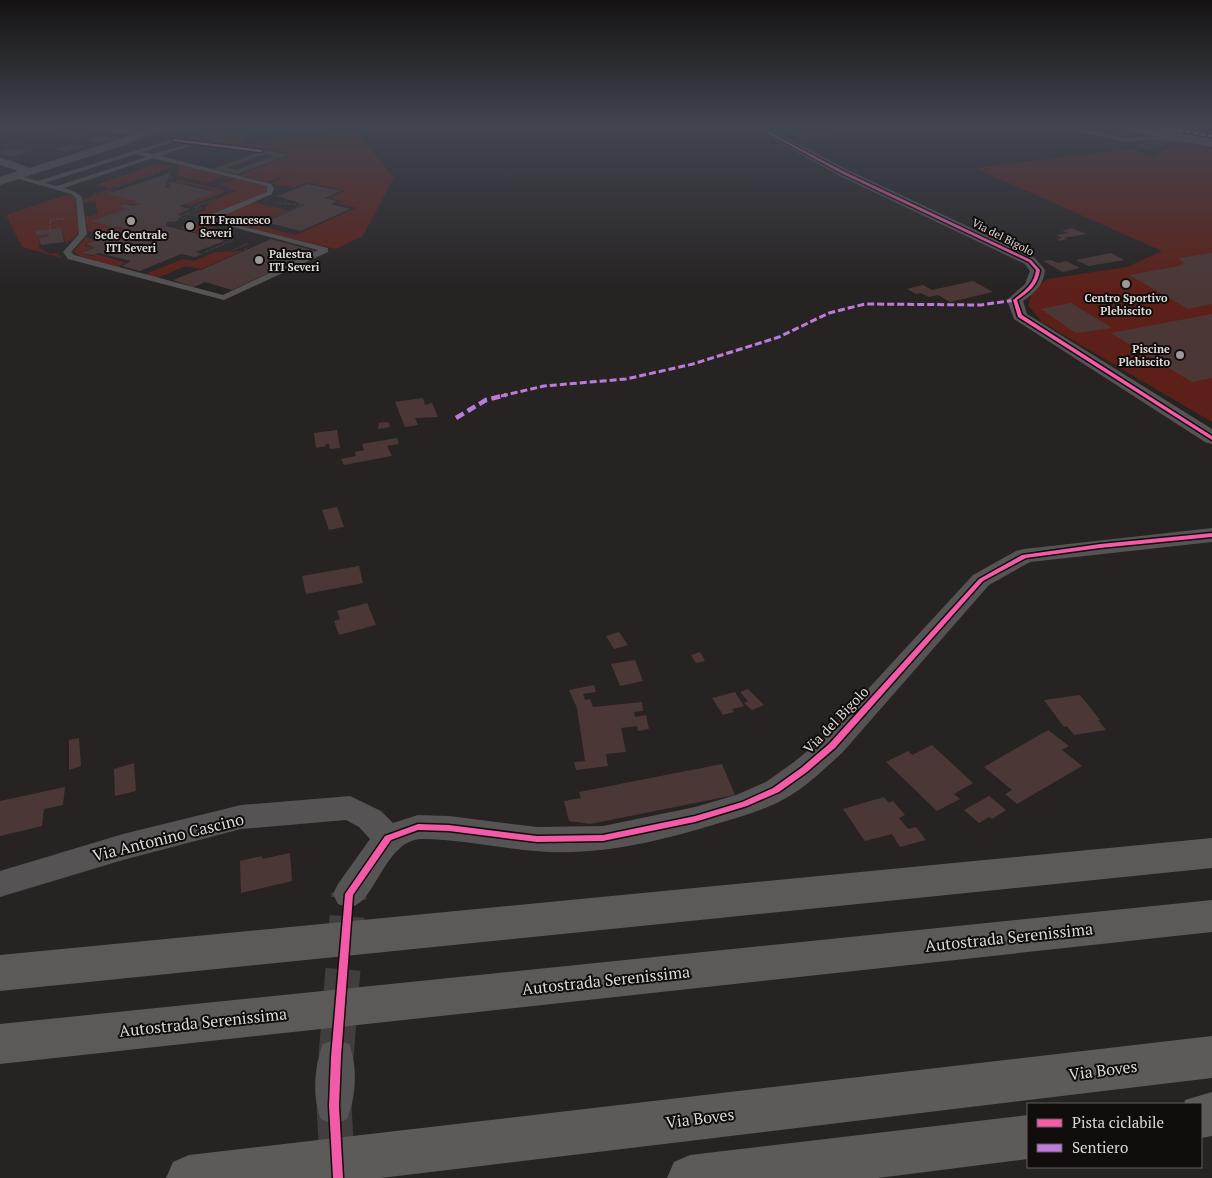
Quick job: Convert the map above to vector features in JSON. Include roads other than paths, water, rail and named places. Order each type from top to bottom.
[{"type":"highway","points":[[0,974],[1212,852]]},
{"type":"highway","name":"Autostrada Serenissima","points":[[0,1044],[1212,916]]},
{"type":"highway","name":"Via Boves","points":[[189,1178],[1212,1057]]},
{"type":"highway","points":[[690,1178],[1027,1137]]},
{"type":"street","name":"Via del Bigolo","points":[[861,181],[1030,261],[1038,270],[1037,278],[1030,289],[1015,300],[1020,316],[1212,438]]},
{"type":"street","name":"Via del Bigolo","points":[[388,838],[418,826],[537,839],[603,838],[695,819],[744,804],[776,790],[804,770],[832,746],[981,580],[1024,556],[1100,546],[1212,535]]},
{"type":"street","name":"Via Antonino Cascino","points":[[0,884],[124,847],[241,817],[350,808],[370,819],[388,838]]},
{"type":"street","points":[[349,894],[388,838]]},
{"type":"street","points":[[334,1106],[336,1057]]},
{"type":"lane","points":[[31,181],[73,193],[79,197],[83,234],[67,252],[71,256],[224,298],[325,250],[219,223],[213,218],[270,193],[271,188],[269,185],[253,181]]},
{"type":"lane","points":[[39,183],[45,181]]},
{"type":"lane","points":[[56,189],[68,185],[76,187],[93,181]]},
{"type":"tunnel","points":[[336,1057],[349,894]]},
{"type":"tunnel","points":[[334,1106],[338,1178]]},
{"type":"place","name":"Sede Centrale ITI Severi","points":[[131,221]]},
{"type":"place","name":"ITI Francesco Severi","points":[[190,226]]},
{"type":"place","name":"Palestra ITI Severi","points":[[259,260]]},
{"type":"place","name":"Centro Sportivo Plebiscito","points":[[1126,284]]},
{"type":"place","name":"Piscine Plebiscito","points":[[1180,355]]}]
